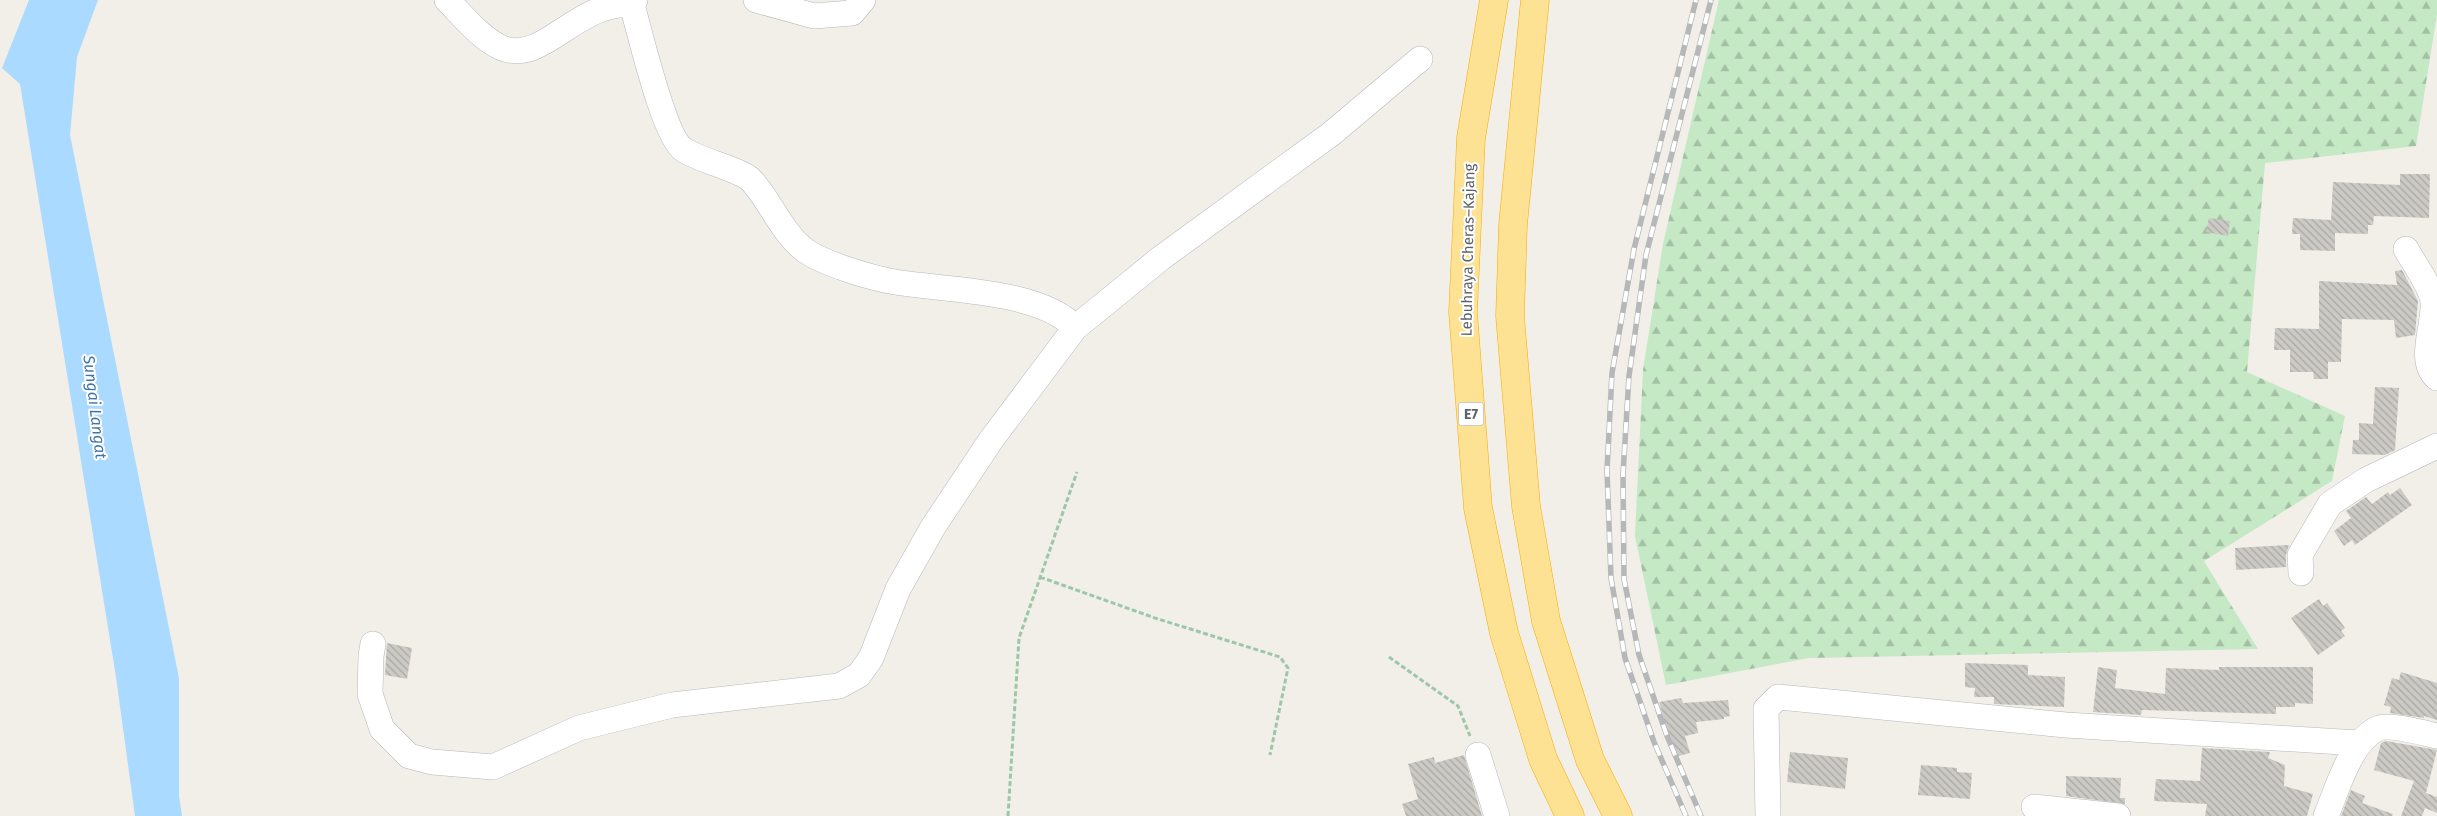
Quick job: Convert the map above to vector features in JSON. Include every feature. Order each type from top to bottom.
[{"type":"highway","name":"Lebuhraya Cheras–Kajang","points":[[1494,0],[1471,138],[1464,312],[1478,508],[1504,633],[1543,759],[1570,816]]},
{"type":"highway","points":[[1535,0],[1514,216],[1510,316],[1526,506],[1546,621],[1590,760],[1618,816]]},
{"type":"street","points":[[446,0],[486,38],[514,52],[530,50],[588,12],[605,5],[633,3],[664,119],[682,150],[749,178],[776,217],[804,250],[830,263],[892,282],[1011,298],[1044,307],[1069,321],[1075,328]]},
{"type":"street","points":[[756,0],[814,16],[852,13],[863,0]]},
{"type":"street","points":[[373,644],[370,694],[382,729],[410,756],[432,762],[493,767],[579,728],[672,705],[839,686],[859,676],[871,658],[898,589],[933,526],[991,440],[1075,328],[1161,258],[1331,134],[1420,59]]},
{"type":"street","points":[[2406,250],[2433,301],[2428,359],[2430,372],[2437,378]]},
{"type":"street","points":[[2301,573],[2300,555],[2330,504],[2366,480],[2437,446]]},
{"type":"street","points":[[1768,816],[1766,709],[1778,697],[2066,724],[2358,743]]},
{"type":"street","points":[[2326,816],[2358,743],[2379,728],[2390,728],[2437,736]]},
{"type":"street","points":[[1478,755],[1497,816]]},
{"type":"street","points":[[2034,807],[2118,816]]},
{"type":"path","points":[[1008,816],[1019,638],[1077,472]]},
{"type":"path","points":[[1040,577],[1155,618],[1280,657],[1288,668],[1270,755]]},
{"type":"path","points":[[1389,657],[1458,706],[1478,755]]},
{"type":"green space","points":[[1719,0],[2437,0],[2437,14],[2416,146],[2265,163],[2247,372],[2345,416],[2332,481],[2204,561],[2258,649],[1809,658],[1666,685],[1635,536],[1643,370],[1663,244]]},
{"type":"water","name":"Sungai Langat","points":[[29,0],[98,0],[77,57],[70,135],[179,678],[179,796],[182,816],[135,816],[116,677],[20,84],[2,68]]},
{"type":"building","points":[[2400,174],[2430,174],[2429,218],[2374,216],[2373,225],[2368,225],[2368,234],[2335,233],[2335,251],[2300,250],[2300,234],[2292,234],[2293,218],[2331,220],[2333,182],[2400,185]]},
{"type":"building","points":[[2209,218],[2230,221],[2228,236],[2206,232]]},
{"type":"building","points":[[2402,270],[2418,301],[2415,335],[2396,338],[2394,320],[2342,319],[2341,362],[2328,362],[2328,379],[2314,379],[2313,372],[2290,372],[2290,350],[2274,350],[2275,328],[2319,329],[2319,281],[2397,285],[2395,271]]},
{"type":"building","points":[[2375,387],[2399,388],[2395,450],[2385,455],[2352,454],[2353,440],[2359,440],[2359,423],[2373,424]]},
{"type":"building","points":[[2400,488],[2412,505],[2355,545],[2352,540],[2344,546],[2334,531],[2351,518],[2346,511],[2366,497],[2372,504],[2388,492],[2390,495]]},
{"type":"building","points":[[2289,545],[2286,555],[2286,567],[2236,570],[2235,548]]},
{"type":"building","points":[[2319,599],[2323,606],[2327,603],[2345,628],[2341,631],[2345,636],[2318,655],[2291,618]]},
{"type":"building","points":[[387,643],[412,648],[407,679],[385,675]]},
{"type":"building","points":[[1965,663],[2028,665],[2028,675],[2065,677],[2064,707],[1994,704],[1994,697],[1974,697],[1975,688],[1965,687]]},
{"type":"building","points":[[2098,667],[2117,670],[2115,688],[2165,694],[2166,668],[2219,670],[2219,667],[2313,667],[2313,704],[2295,703],[2295,707],[2276,707],[2276,714],[2142,710],[2141,715],[2093,712]]},
{"type":"building","points":[[2401,672],[2437,683],[2437,720],[2424,716],[2424,718],[2390,713],[2391,707],[2384,705],[2392,678],[2399,680]]},
{"type":"building","points":[[1681,698],[1683,703],[1728,700],[1730,716],[1724,717],[1724,719],[1696,722],[1698,733],[1685,736],[1690,753],[1675,757],[1659,702]]},
{"type":"building","points":[[2386,741],[2437,750],[2426,793],[2437,797],[2437,813],[2425,808],[2422,816],[2401,816],[2414,781],[2374,770],[2381,743]]},
{"type":"building","points":[[2202,748],[2270,752],[2268,758],[2285,765],[2284,786],[2313,794],[2307,816],[2205,816],[2207,804],[2154,801],[2156,779],[2200,781]]},
{"type":"building","points":[[1790,752],[1848,758],[1845,789],[1787,782]]},
{"type":"building","points":[[1464,755],[1482,816],[1406,816],[1402,804],[1418,799],[1408,764],[1434,757],[1435,763]]},
{"type":"building","points":[[1921,765],[1957,768],[1957,772],[1972,773],[1970,799],[1918,795]]},
{"type":"building","points":[[2066,776],[2121,778],[2120,798],[2125,798],[2125,804],[2066,796]]},
{"type":"building","points":[[2351,790],[2365,796],[2362,803],[2393,814],[2392,816],[2341,816]]},
{"type":"railway","points":[[1686,816],[1654,742],[1625,658],[1611,578],[1607,471],[1612,373],[1634,249],[1696,0]]},
{"type":"railway","points":[[1701,816],[1667,736],[1639,655],[1624,579],[1623,474],[1629,376],[1646,255],[1711,0]]}]
